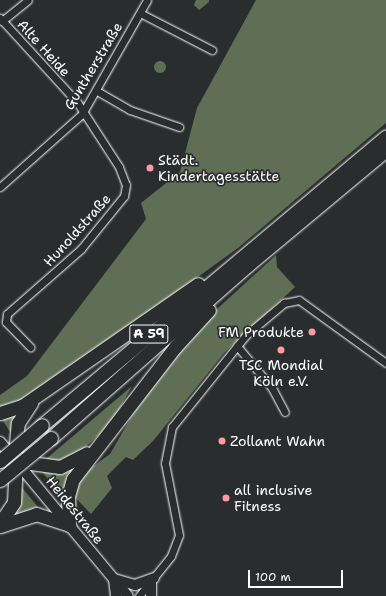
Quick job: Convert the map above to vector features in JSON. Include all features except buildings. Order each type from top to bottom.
[{"type":"highway","name":"A 59","points":[[0,460],[256,243],[386,136]]},
{"type":"highway","name":"A 59","points":[[0,480],[51,438],[248,265],[386,150]]},
{"type":"highway","points":[[0,412],[22,406],[39,395],[256,243]]},
{"type":"highway","points":[[0,525],[36,514],[69,525],[68,496],[73,479],[95,447],[176,347],[248,265]]},
{"type":"highway","points":[[0,525],[14,502],[18,423],[23,412],[39,395]]},
{"type":"highway","points":[[0,457],[60,467],[77,462],[95,447]]},
{"type":"main road","name":"Heidestraße","points":[[0,442],[128,596]]},
{"type":"main road","points":[[116,596],[114,579],[135,585],[152,580],[151,596]]},
{"type":"street","points":[[1,20],[28,0]]},
{"type":"street","name":"Guntherstraße","points":[[0,187],[82,114],[97,92],[147,0]]},
{"type":"street","points":[[140,13],[212,50]]},
{"type":"street","name":"Alte Heide","points":[[1,20],[76,102],[82,114]]},
{"type":"street","points":[[97,92],[130,110],[180,127]]},
{"type":"street","name":"Hunoldstraße","points":[[30,347],[6,322],[6,314],[81,249],[116,208],[126,190],[119,167],[82,114]]},
{"type":"street","points":[[139,596],[173,553],[180,535],[166,468],[166,445],[172,427],[236,346],[275,309],[295,299],[386,363]]},
{"type":"street","points":[[236,346],[272,388],[285,412]]},
{"type":"green space","points":[[196,0],[209,0],[209,2],[199,10],[194,5]]},
{"type":"green space","points":[[256,0],[386,0],[386,123],[238,248],[37,393],[0,410],[0,395],[27,376],[146,219],[141,203],[180,172],[197,108]]},
{"type":"green space","points":[[158,61],[162,61],[166,67],[162,73],[158,73],[154,69],[154,65]]},
{"type":"green space","points":[[276,255],[277,267],[295,287],[225,352],[153,441],[133,460],[126,457],[107,476],[112,488],[91,514],[72,494],[80,476],[110,454],[145,393],[205,320]]},
{"type":"green space","points":[[132,386],[111,424],[80,452],[62,461],[46,459]]},
{"type":"green space","points":[[16,412],[14,438],[0,416]]},
{"type":"green space","points":[[75,465],[62,496],[38,467]]},
{"type":"green space","points":[[19,484],[38,507],[41,512],[13,516]]},
{"type":"place","name":"Städt. Kindertagesstätte","points":[[150,168]]},
{"type":"place","name":"FM Produkte","points":[[312,332]]},
{"type":"place","name":"TSC Mondial Köln e.V.","points":[[281,350]]},
{"type":"place","name":"Zollamt Wahn","points":[[222,441]]},
{"type":"place","name":"all inclusive Fitness","points":[[226,498]]}]
